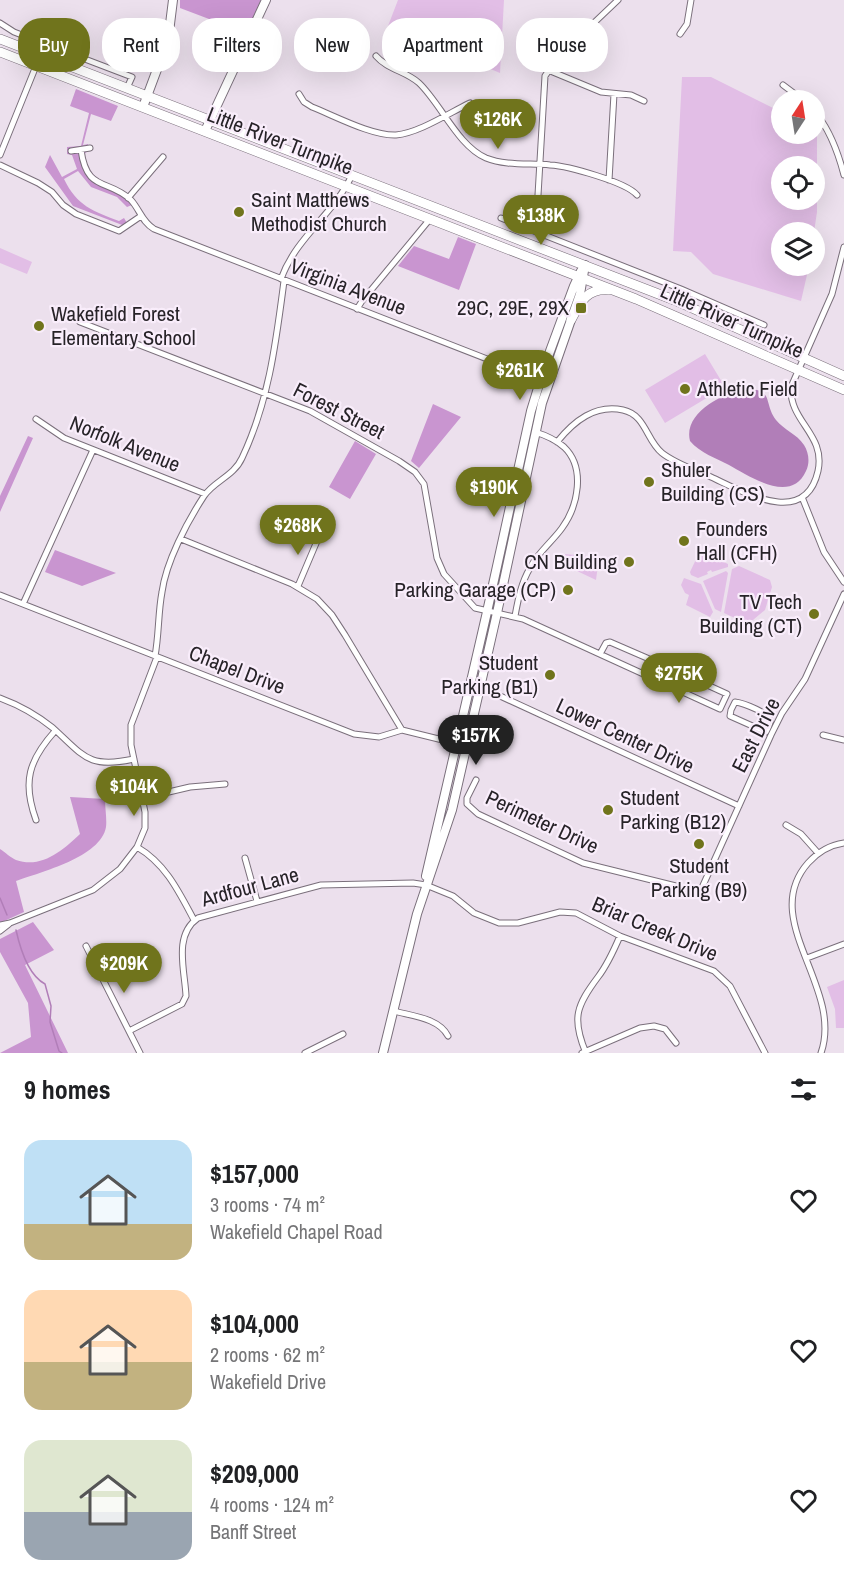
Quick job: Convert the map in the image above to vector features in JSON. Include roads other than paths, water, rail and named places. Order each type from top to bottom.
[{"type":"main road","points":[[143,107],[168,40],[173,0]]},
{"type":"main road","points":[[205,131],[266,0]]},
{"type":"main road","name":"Little River Turnpike","points":[[0,39],[694,308],[844,376]]},
{"type":"main road","name":"Little River Turnpike","points":[[0,52],[18,59]]},
{"type":"main road","name":"Little River Turnpike","points":[[52,72],[671,312],[844,390]]},
{"type":"main road","points":[[426,885],[427,866],[458,744],[531,430],[544,381],[585,265]]},
{"type":"main road","points":[[571,321],[581,277]]},
{"type":"main road","points":[[544,381],[571,321],[587,294],[601,290],[620,292]]},
{"type":"main road","points":[[383,1053],[426,885],[448,825],[467,746],[497,613],[531,430]]},
{"type":"street","points":[[599,18],[618,0]]},
{"type":"street","points":[[680,34],[687,24],[691,0]]},
{"type":"street","points":[[0,24],[14,32],[132,77],[127,88]]},
{"type":"street","points":[[376,56],[385,65],[407,74],[420,84],[468,145],[481,155],[502,162],[560,166],[624,185],[637,195]]},
{"type":"street","points":[[0,155],[34,72]]},
{"type":"street","points":[[531,230],[537,212],[544,84],[547,72]]},
{"type":"street","points":[[553,72],[602,92],[631,95],[644,101]]},
{"type":"street","points":[[783,86],[789,90]]},
{"type":"street","points":[[299,94],[304,102],[312,107],[388,135],[412,131],[470,103]]},
{"type":"street","points":[[609,180],[614,94]]},
{"type":"street","points":[[825,124],[844,175]]},
{"type":"street","points":[[71,151],[90,148]]},
{"type":"street","points":[[81,150],[84,167],[92,178],[128,198],[163,157]]},
{"type":"street","points":[[0,165],[52,192],[63,205],[76,214],[119,231],[141,216]]},
{"type":"street","points":[[0,925],[93,890],[120,869],[142,837],[146,820],[131,745],[131,725],[156,656],[164,583],[182,539],[205,494],[232,472],[242,460],[266,394],[282,280],[296,248],[347,186],[352,175]]},
{"type":"street","name":"Virginia Avenue","points":[[128,198],[154,229],[544,381]]},
{"type":"street","points":[[501,218],[681,289],[764,325]]},
{"type":"street","points":[[357,309],[430,219]]},
{"type":"street","points":[[557,442],[568,429],[585,416],[606,410],[624,410],[641,421],[649,438],[661,452],[681,464],[766,501],[784,502],[802,496],[812,487],[819,460],[817,444],[792,406],[791,387],[832,294],[844,247]]},
{"type":"street","points":[[585,265],[590,252]]},
{"type":"street","name":"Forest Street","points":[[80,322],[320,416],[399,461],[415,472],[425,489],[437,558],[441,568],[475,608],[515,616],[720,709],[727,694],[670,668]]},
{"type":"street","name":"Norfolk Avenue","points":[[36,419],[57,435],[205,494]]},
{"type":"street","points":[[515,616],[526,575],[535,559],[567,520],[576,496],[578,478],[575,464],[567,451],[557,442],[531,430]]},
{"type":"street","points":[[23,604],[93,450]]},
{"type":"street","points":[[802,496],[824,552],[844,582]]},
{"type":"street","points":[[298,586],[320,534]]},
{"type":"street","points":[[182,539],[298,586],[317,599],[332,615],[402,730]]},
{"type":"street","name":"East Drive","points":[[700,892],[739,806],[768,733],[805,679],[844,594]]},
{"type":"street","name":"Chapel Drive","points":[[0,595],[354,734],[379,737],[402,730],[467,746]]},
{"type":"street","points":[[600,654],[606,642],[610,642],[670,668],[665,679],[659,681]]},
{"type":"street","name":"Lower Center Drive","points":[[498,695],[739,806]]},
{"type":"street","points":[[0,698],[30,712],[56,731],[76,752],[91,759],[114,763],[134,759]]},
{"type":"street","points":[[770,719],[768,733],[730,716],[734,704],[740,702],[767,715],[770,719],[778,720]]},
{"type":"street","points":[[36,820],[29,800],[30,771],[38,753],[56,731]]},
{"type":"street","points":[[823,735],[844,740]]},
{"type":"street","name":"Perimeter Drive","points":[[476,780],[467,798],[467,804],[478,814],[583,863],[700,892]]},
{"type":"street","points":[[143,798],[190,787],[225,784]]},
{"type":"street","points":[[786,825],[801,834],[818,853]]},
{"type":"street","points":[[822,1052],[826,1030],[825,1011],[793,920],[792,901],[800,875],[818,853],[844,843]]},
{"type":"street","points":[[137,847],[152,857],[167,872],[194,920]]},
{"type":"street","points":[[246,858],[256,901]]},
{"type":"street","name":"Ardfour Lane","points":[[129,1031],[171,1011],[184,1000],[182,947],[185,934],[194,920],[256,901],[321,885],[413,883],[426,885]]},
{"type":"street","name":"Briar Creek Drive","points":[[426,885],[453,896],[474,913],[490,921],[518,922],[552,913],[568,912],[585,916],[620,936],[711,970],[723,977],[730,986],[765,1053]]},
{"type":"street","points":[[0,931],[10,923]]},
{"type":"street","points":[[620,936],[607,964],[586,992],[579,1006],[578,1031],[584,1053],[647,1027],[665,1029],[676,1043]]},
{"type":"street","points":[[807,958],[844,944]]},
{"type":"street","points":[[86,946],[140,1053]]},
{"type":"street","points":[[394,1011],[436,1023],[448,1036]]},
{"type":"street","points":[[305,1053],[343,1034]]},
{"type":"waterway","points":[[0,898],[7,915]]},
{"type":"waterway","points":[[16,930],[29,968],[45,984],[51,1006],[50,1022],[59,1051],[62,1053]]},
{"type":"place","name":"Saint Matthews Methodist Church","points":[[239,212]]},
{"type":"place","name":"29C, 29E, 29X","points":[[581,308]]},
{"type":"place","name":"Wakefield Forest Elementary School","points":[[39,326]]},
{"type":"place","name":"Athletic Field","points":[[685,389]]},
{"type":"place","name":"Shuler Building (CS)","points":[[649,482]]},
{"type":"place","name":"Founders Hall (CFH)","points":[[684,541]]},
{"type":"place","name":"CN Building","points":[[629,562]]},
{"type":"place","name":"Parking Garage (CP)","points":[[568,590]]},
{"type":"place","name":"TV Tech Building (CT)","points":[[814,614]]},
{"type":"place","name":"Student Parking (B1)","points":[[550,675]]},
{"type":"place","name":"Student Parking (B12)","points":[[608,810]]},
{"type":"place","name":"Student Parking (B9)","points":[[699,844]]}]
